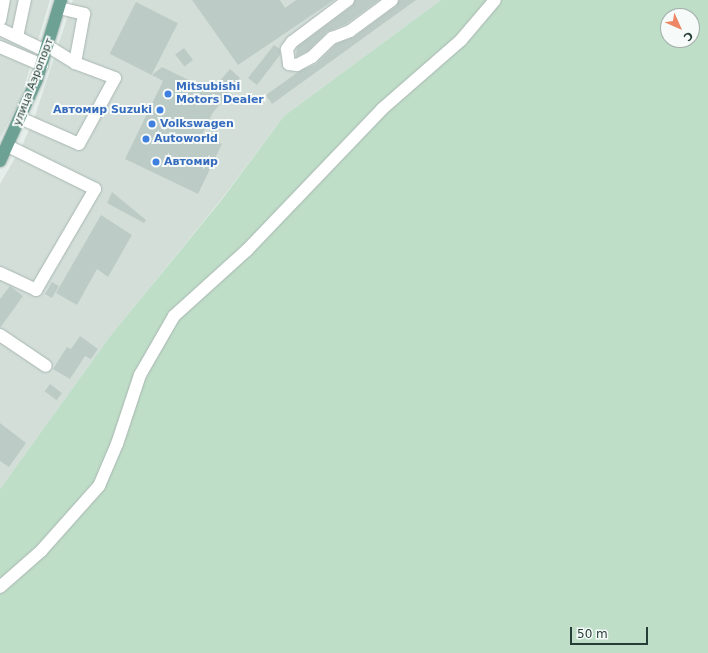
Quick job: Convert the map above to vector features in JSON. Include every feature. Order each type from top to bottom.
[{"type":"main road","name":"улица Аэропорт","points":[[0,161],[8,146],[42,65],[60,4]]},
{"type":"lane","points":[[0,20],[4,0]]},
{"type":"lane","points":[[17,37],[25,0]]},
{"type":"lane","points":[[348,0],[292,42],[287,50],[289,64],[297,65],[312,57],[332,38],[350,31],[392,0]]},
{"type":"lane","points":[[0,587],[41,551],[99,486],[117,444],[140,375],[174,316],[247,250],[382,109],[461,40],[496,0]]},
{"type":"lane","points":[[60,4],[84,14],[75,63]]},
{"type":"lane","points":[[0,29],[75,63],[115,78],[79,144],[20,118]]},
{"type":"lane","points":[[0,47],[42,65]]},
{"type":"lane","points":[[0,273],[36,290],[95,189],[8,146]]},
{"type":"lane","points":[[0,335],[46,366]]},
{"type":"shaded area","points":[[0,0],[50,0],[20,101],[0,138]]},
{"type":"shaded area","points":[[73,0],[441,0],[284,116],[220,201],[111,335],[0,489],[0,184],[22,146],[35,116]]},
{"type":"green space","points":[[441,0],[708,0],[708,653],[0,653],[0,489],[111,335],[220,202],[284,116]]},
{"type":"building","points":[[192,0],[280,0],[285,8],[296,0],[334,0],[238,65]]},
{"type":"building","points":[[355,0],[379,0],[346,24],[327,32],[308,51],[296,57],[297,47],[352,6]]},
{"type":"building","points":[[399,0],[416,0],[272,104],[266,95],[298,72],[316,64],[336,44],[354,37],[396,6]]},
{"type":"building","points":[[136,2],[178,23],[152,75],[110,54]]},
{"type":"building","points":[[274,45],[280,49],[280,55],[257,85],[248,78]]},
{"type":"building","points":[[184,48],[193,60],[184,67],[175,55]]},
{"type":"building","points":[[162,67],[211,91],[230,69],[240,78],[212,114],[202,135],[222,144],[198,194],[125,159],[163,81],[152,75]]},
{"type":"building","points":[[112,192],[146,220],[144,223],[107,203]]},
{"type":"building","points":[[101,215],[132,235],[108,277],[97,269],[77,305],[56,293]]},
{"type":"building","points":[[52,282],[59,286],[52,298],[45,294]]},
{"type":"building","points":[[10,286],[23,296],[0,328],[0,299]]},
{"type":"building","points":[[80,336],[98,349],[91,359],[85,356],[70,379],[53,369],[67,347],[71,349]]},
{"type":"building","points":[[50,384],[62,393],[57,400],[45,391]]},
{"type":"building","points":[[0,423],[26,443],[9,467],[0,461]]},
{"type":"place","name":"Mitsubishi Motors Dealer","points":[[168,94]]},
{"type":"place","name":"Автомир Suzuki","points":[[160,110]]},
{"type":"place","name":"Volkswagen","points":[[152,124]]},
{"type":"place","name":"Autoworld","points":[[146,139]]},
{"type":"place","name":"Автомир","points":[[156,162]]}]
